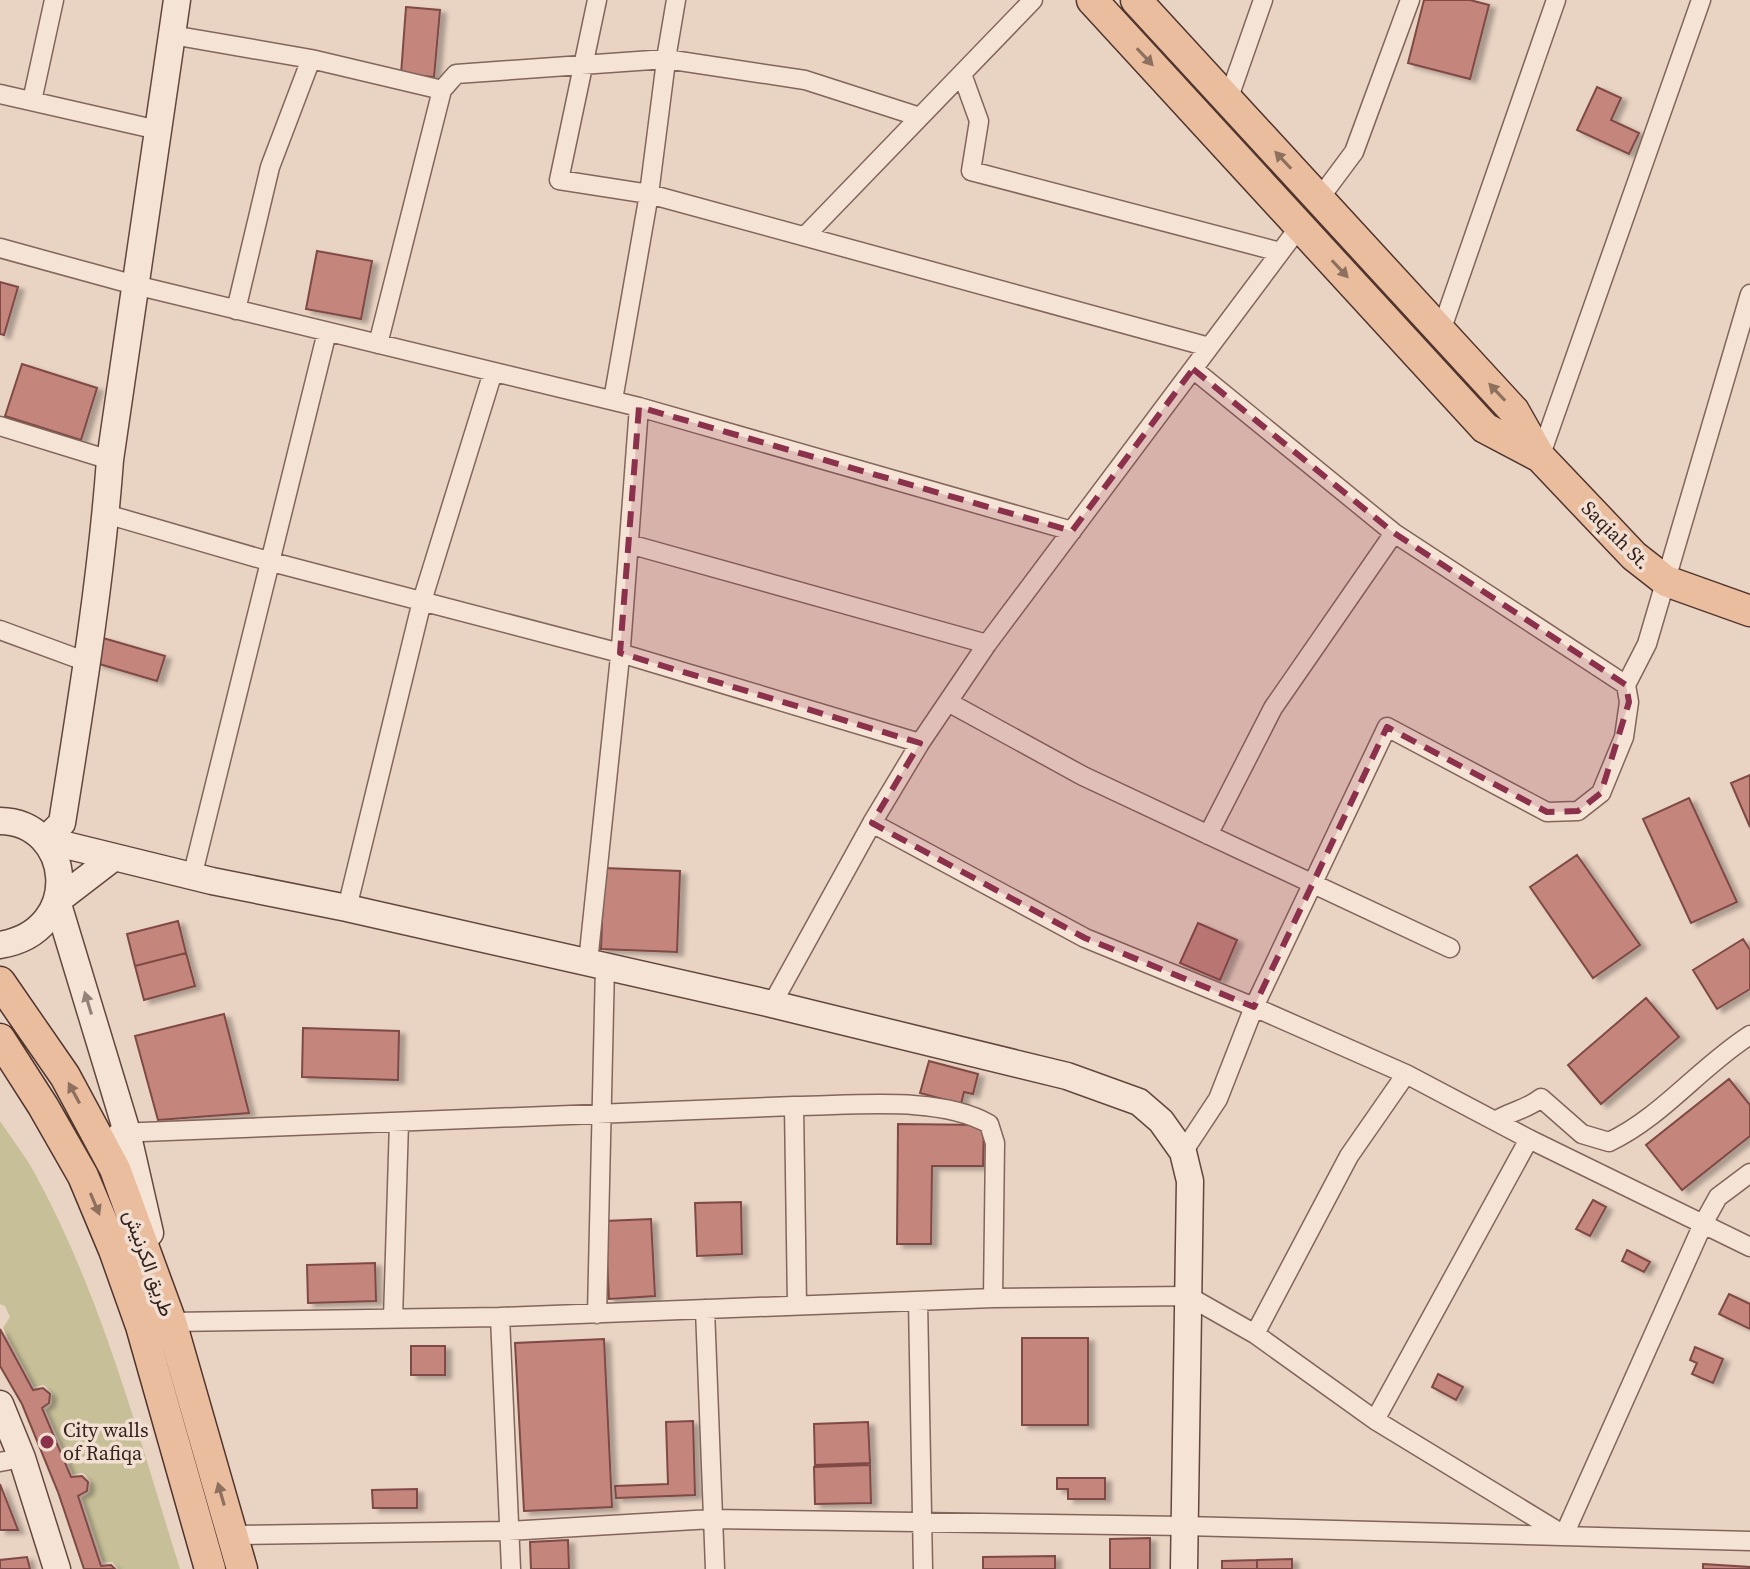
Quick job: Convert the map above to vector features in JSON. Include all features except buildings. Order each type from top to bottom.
[{"type":"main road","points":[[1092,0],[1485,428],[1540,457]]},
{"type":"main road","points":[[1136,0],[1514,411],[1540,457]]},
{"type":"main road","name":"Saqiah St.","points":[[1540,457],[1634,556],[1666,581],[1750,611]]},
{"type":"main road","name":"طريق الكرنيش","points":[[0,982],[65,1076],[115,1169],[171,1322],[242,1569]]},
{"type":"main road","name":"طريق الكرنيش","points":[[0,1039],[83,1176],[114,1250],[141,1326],[210,1569]]},
{"type":"street","points":[[32,101],[54,0]]},
{"type":"street","points":[[45,840],[62,823],[87,662],[110,460],[177,0]]},
{"type":"street","points":[[597,0],[559,180],[649,194],[1209,347]]},
{"type":"street","points":[[613,400],[649,194],[676,0]]},
{"type":"street","points":[[805,236],[1033,0]]},
{"type":"street","points":[[1228,100],[1263,0]]},
{"type":"street","points":[[1319,199],[1354,152],[1410,0]]},
{"type":"street","points":[[1441,331],[1556,0]]},
{"type":"street","points":[[1540,457],[1701,0]]},
{"type":"street","points":[[172,35],[311,59],[442,90]]},
{"type":"street","points":[[236,310],[270,167],[311,59]]},
{"type":"street","points":[[378,344],[442,90],[456,74],[666,59],[805,80],[920,117]]},
{"type":"street","points":[[962,74],[979,121],[971,171],[1280,252]]},
{"type":"street","points":[[0,94],[158,130]]},
{"type":"street","points":[[772,1004],[872,823],[920,743],[987,644],[1300,226]]},
{"type":"street","points":[[0,248],[135,285],[613,400],[1072,531]]},
{"type":"street","points":[[1183,1152],[1218,1099],[1254,1007],[1387,727],[1547,812],[1578,811],[1601,793],[1624,737],[1629,702],[1626,685],[1647,644],[1750,294]]},
{"type":"street","points":[[192,877],[327,332]]},
{"type":"street","points":[[1193,369],[1394,533],[1626,685]]},
{"type":"street","points":[[347,908],[422,601],[493,372]]},
{"type":"street","points":[[597,1314],[600,1115],[597,964],[639,407]]},
{"type":"street","points":[[0,426],[110,460]]},
{"type":"street","points":[[106,514],[268,561],[620,653],[920,743]]},
{"type":"street","points":[[1208,835],[1273,708],[1394,533]]},
{"type":"street","points":[[629,544],[987,644]]},
{"type":"street","points":[[0,630],[87,662]]},
{"type":"street","points":[[948,702],[1083,776],[1450,948]]},
{"type":"street","points":[[3,820],[28,828],[45,840],[113,858],[772,1004],[1052,1072],[1139,1102],[1161,1121],[1183,1152],[1190,1181],[1184,1569]]},
{"type":"street","points":[[872,823],[1085,938],[1406,1074],[1529,1139],[1750,1247]]},
{"type":"street","points":[[0,945],[17,942],[35,932],[50,917],[57,901],[60,878],[55,858],[45,840]]},
{"type":"street","points":[[57,901],[113,858]]},
{"type":"street","points":[[57,901],[127,1132],[171,1322],[500,1317],[993,1298],[1188,1296],[1255,1334],[1375,1420],[1564,1535]]},
{"type":"street","points":[[1495,1121],[1510,1112],[1526,1110],[1541,1098],[1582,1134],[1609,1142],[1629,1132],[1724,1052],[1750,1035]]},
{"type":"street","points":[[1255,1334],[1349,1156],[1406,1074]]},
{"type":"street","points":[[95,1133],[794,1106],[922,1106],[971,1113],[989,1124],[995,1143],[993,1298]]},
{"type":"street","points":[[794,1106],[797,1305]]},
{"type":"street","points":[[393,1319],[399,1122]]},
{"type":"street","points":[[1375,1420],[1529,1139]]},
{"type":"street","points":[[1564,1535],[1703,1224],[1718,1197],[1750,1173]]},
{"type":"street","points":[[918,1301],[923,1569]]},
{"type":"street","points":[[705,1309],[715,1569]]},
{"type":"street","points":[[500,1317],[511,1569]]},
{"type":"street","points":[[0,1404],[11,1460],[57,1569]]},
{"type":"street","points":[[233,1535],[508,1531],[712,1519],[1184,1526],[1750,1541]]},
{"type":"highlighted area","points":[[1193,369],[1394,533],[1626,685],[1629,702],[1601,793],[1578,811],[1547,812],[1387,727],[1254,1007],[1085,938],[872,823],[920,743],[620,653],[639,407],[1072,531]]},
{"type":"shaded area","points":[[0,1121],[34,1172],[80,1268],[117,1367],[180,1569],[119,1569],[112,1562],[103,1562],[82,1498],[90,1492],[91,1481],[83,1473],[73,1474],[46,1410],[52,1404],[52,1393],[44,1385],[34,1387],[3,1328],[10,1317],[5,1306],[0,1304]]},
{"type":"place","name":"City walls of Rafiqa","points":[[47,1442]]}]
